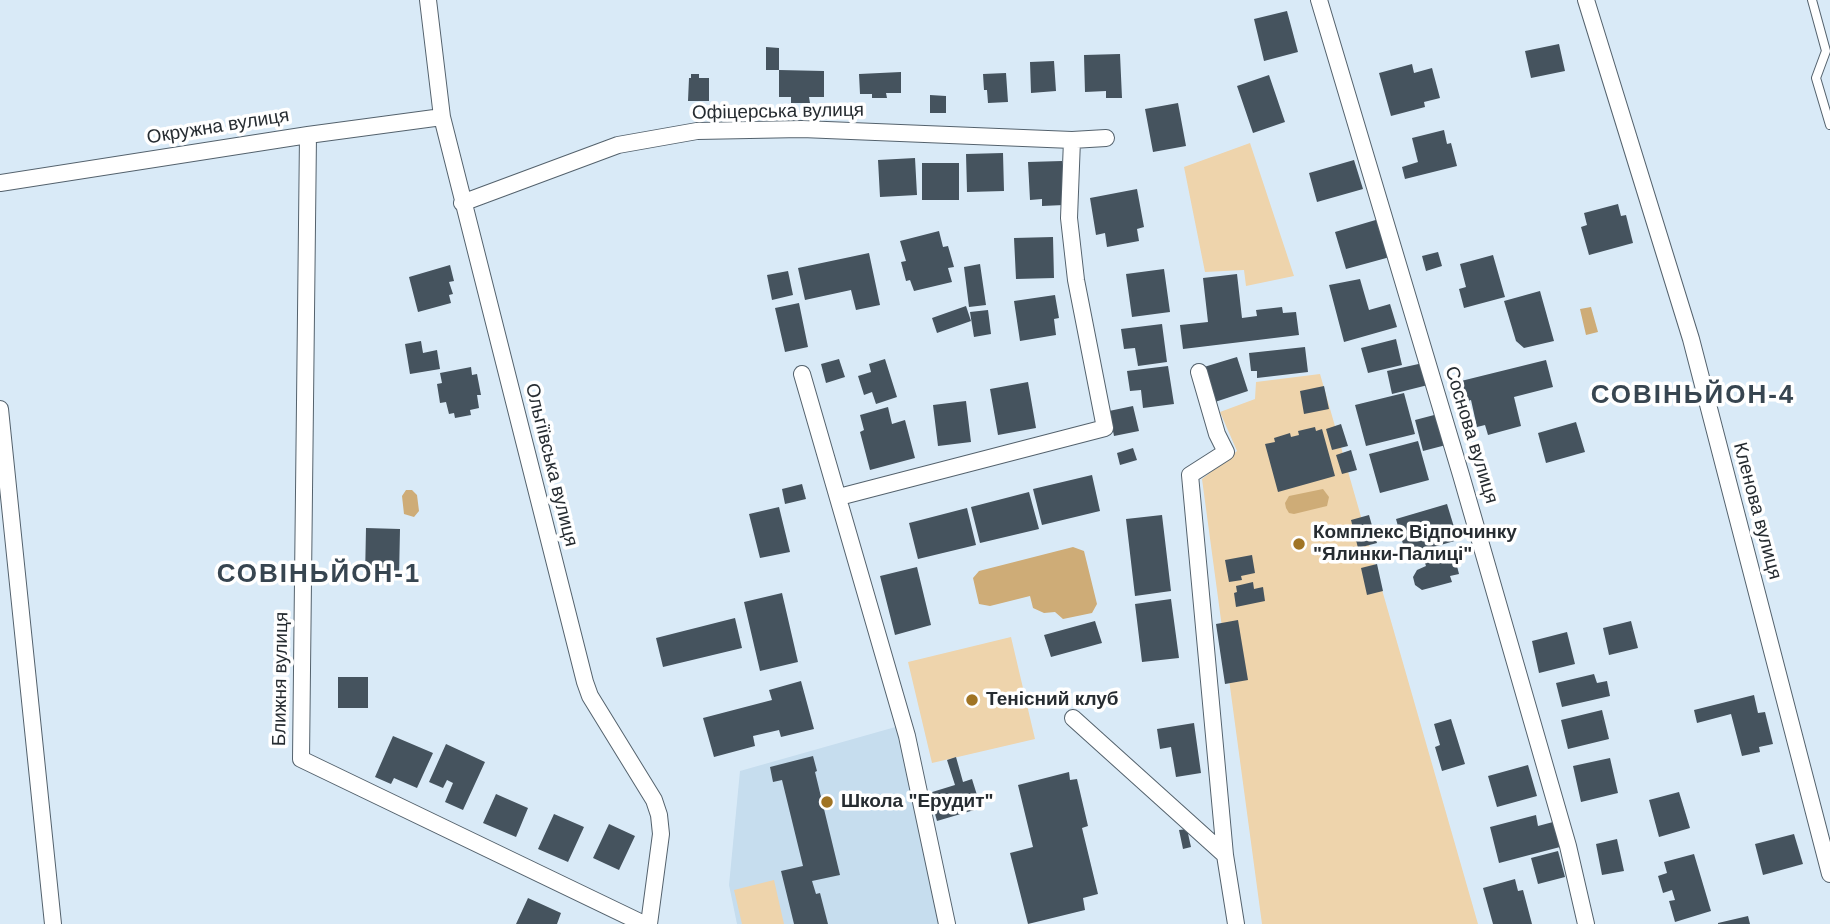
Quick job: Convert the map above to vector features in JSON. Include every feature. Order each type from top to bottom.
[{"type":"street","name":"Ольгіївська вулиця","points":[[428,0],[442,117],[584,682],[654,800],[659,815],[661,834],[647,924]]},
{"type":"street","name":"Соснова вулиця","points":[[1319,0],[1465,488],[1568,846],[1586,924]]},
{"type":"street","name":"Кленова вулиця","points":[[1586,0],[1690,339],[1830,874]]},
{"type":"street","name":"Окружна вулиця","points":[[0,183],[442,117]]},
{"type":"street","name":"Офіцерська вулиця","points":[[462,203],[618,145],[697,131],[802,129],[1072,140],[1106,138]]},
{"type":"street","name":"Ближня вулиця","points":[[308,135],[301,758],[647,924]]},
{"type":"street","points":[[839,497],[1105,428],[1076,280],[1069,218],[1072,140]]},
{"type":"street","points":[[1199,372],[1217,434],[1226,452],[1190,475],[1225,855],[1236,924]]},
{"type":"street","points":[[803,374],[906,736],[947,924]]},
{"type":"street","points":[[0,409],[53,924]]},
{"type":"street","points":[[1073,718],[1225,855]]},
{"type":"lane","points":[[1812,0],[1826,51],[1816,78],[1830,124]]},
{"type":"shaded area","points":[[1250,143],[1294,276],[1246,286],[1244,270],[1205,272],[1184,167]]},
{"type":"shaded area","points":[[1591,307],[1598,332],[1586,335],[1580,309]]},
{"type":"shaded area","points":[[1320,374],[1478,924],[1262,924],[1202,479],[1237,451],[1220,412],[1255,399],[1256,382]]},
{"type":"shaded area","points":[[1323,489],[1329,497],[1327,506],[1289,513],[1285,503],[1289,496]]},
{"type":"shaded area","points":[[406,490],[412,490],[417,495],[419,511],[414,517],[404,514],[402,496]]},
{"type":"shaded area","points":[[1073,547],[1084,551],[1097,604],[1092,613],[1063,619],[1055,612],[1044,613],[1033,608],[1030,596],[990,606],[979,604],[973,578],[979,571]]},
{"type":"shaded area","name":"Тенісний клуб","points":[[1011,637],[1035,739],[932,763],[908,662]]},
{"type":"shaded area","name":"Школа \"Ерудит\"","points":[[899,726],[943,924],[737,924],[729,885],[740,771]]},
{"type":"shaded area","points":[[774,880],[784,924],[742,924],[734,890]]},
{"type":"building","points":[[1287,11],[1298,52],[1264,61],[1254,19]]},
{"type":"building","points":[[1559,44],[1565,71],[1531,78],[1525,51]]},
{"type":"building","points":[[766,47],[779,48],[779,70],[766,70]]},
{"type":"building","points":[[1120,54],[1122,98],[1106,98],[1106,91],[1085,92],[1084,55]]},
{"type":"building","points":[[1054,61],[1056,91],[1031,93],[1030,62]]},
{"type":"building","points":[[1412,64],[1414,73],[1432,68],[1440,98],[1424,102],[1425,107],[1391,116],[1379,73]]},
{"type":"building","points":[[779,70],[824,71],[824,97],[809,97],[810,103],[791,103],[791,97],[779,97]]},
{"type":"building","points":[[901,72],[901,93],[886,93],[887,98],[872,98],[872,94],[860,94],[859,74]]},
{"type":"building","points":[[1006,73],[1008,102],[988,103],[983,74]]},
{"type":"building","points":[[691,74],[699,74],[699,78],[709,78],[709,101],[688,101]]},
{"type":"building","points":[[1269,75],[1285,122],[1253,133],[1237,86]]},
{"type":"building","points":[[930,95],[946,96],[946,113],[930,113]]},
{"type":"building","points":[[1178,103],[1186,146],[1153,152],[1145,109]]},
{"type":"building","points":[[1444,130],[1447,144],[1451,143],[1457,166],[1405,179],[1402,167],[1418,162],[1412,138]]},
{"type":"building","points":[[1003,153],[1004,191],[967,192],[966,154]]},
{"type":"building","points":[[915,158],[917,195],[880,197],[878,160]]},
{"type":"building","points":[[1354,160],[1363,189],[1317,202],[1309,173]]},
{"type":"building","points":[[1062,161],[1064,205],[1042,206],[1042,199],[1030,200],[1028,162]]},
{"type":"building","points":[[922,163],[959,163],[959,200],[922,200]]},
{"type":"building","points":[[1137,189],[1144,227],[1137,229],[1139,241],[1107,247],[1105,233],[1096,235],[1090,198]]},
{"type":"building","points":[[1618,204],[1621,216],[1626,215],[1633,243],[1589,255],[1581,227],[1587,225],[1584,213]]},
{"type":"building","points":[[1379,219],[1390,257],[1346,269],[1335,232]]},
{"type":"building","points":[[939,231],[943,247],[948,246],[954,267],[948,268],[952,282],[914,291],[910,280],[906,281],[901,262],[906,261],[900,241]]},
{"type":"building","points":[[1053,237],[1054,278],[1016,279],[1014,238]]},
{"type":"building","points":[[1438,252],[1442,266],[1426,271],[1422,256]]},
{"type":"building","points":[[869,253],[880,305],[856,310],[851,290],[805,300],[798,268]]},
{"type":"building","points":[[1493,255],[1505,297],[1464,308],[1459,289],[1466,287],[1460,264]]},
{"type":"building","points":[[980,264],[986,305],[969,307],[964,267]]},
{"type":"building","points":[[450,265],[454,281],[449,282],[453,294],[449,295],[451,303],[418,312],[409,277]]},
{"type":"building","points":[[1164,269],[1170,312],[1132,317],[1126,274]]},
{"type":"building","points":[[788,271],[793,295],[772,300],[767,275]]},
{"type":"building","points":[[1237,274],[1242,318],[1257,316],[1256,310],[1282,307],[1283,313],[1296,312],[1299,335],[1183,349],[1180,325],[1208,322],[1203,278]]},
{"type":"building","points":[[1360,279],[1369,310],[1390,304],[1397,327],[1344,342],[1329,285]]},
{"type":"building","points":[[1540,291],[1554,341],[1524,348],[1516,341],[1504,301]]},
{"type":"building","points":[[1055,295],[1059,318],[1054,319],[1056,335],[1020,341],[1014,301]]},
{"type":"building","points":[[799,303],[808,347],[785,352],[775,308]]},
{"type":"building","points":[[966,306],[971,321],[937,333],[932,318]]},
{"type":"building","points":[[988,310],[991,334],[974,337],[970,312]]},
{"type":"building","points":[[1162,324],[1167,362],[1138,366],[1135,348],[1124,349],[1121,329]]},
{"type":"building","points":[[1396,339],[1402,365],[1368,373],[1361,348]]},
{"type":"building","points":[[421,341],[423,353],[437,350],[440,369],[410,374],[405,344]]},
{"type":"building","points":[[1305,347],[1308,372],[1257,378],[1257,371],[1251,371],[1249,353]]},
{"type":"building","points":[[1237,357],[1248,391],[1215,402],[1204,367]]},
{"type":"building","points":[[839,359],[845,377],[826,383],[821,364]]},
{"type":"building","points":[[885,359],[897,397],[876,404],[872,392],[864,395],[858,376],[871,372],[869,364]]},
{"type":"building","points":[[1546,360],[1553,387],[1514,397],[1521,426],[1488,435],[1485,425],[1477,427],[1471,400],[1462,403],[1457,382]]},
{"type":"building","points":[[1423,363],[1428,385],[1392,394],[1387,371]]},
{"type":"building","points":[[1168,366],[1174,404],[1143,408],[1141,390],[1130,391],[1127,371]]},
{"type":"building","points":[[471,367],[472,375],[477,374],[481,395],[477,395],[479,408],[470,410],[471,415],[455,418],[454,413],[449,414],[446,402],[440,403],[437,384],[442,383],[440,373]]},
{"type":"building","points":[[1028,382],[1036,428],[998,435],[990,389]]},
{"type":"building","points":[[1324,386],[1329,409],[1304,414],[1300,391]]},
{"type":"building","points":[[1404,393],[1415,434],[1366,446],[1355,405]]},
{"type":"building","points":[[966,401],[971,442],[938,446],[933,405]]},
{"type":"building","points":[[1133,406],[1139,431],[1114,436],[1109,411]]},
{"type":"building","points":[[888,407],[892,424],[905,420],[915,458],[870,470],[860,432],[864,430],[860,415]]},
{"type":"building","points":[[1438,414],[1446,445],[1423,451],[1415,420]]},
{"type":"building","points":[[1576,422],[1585,452],[1546,463],[1538,433]]},
{"type":"building","points":[[1341,424],[1348,446],[1332,450],[1326,429]]},
{"type":"building","points":[[1315,427],[1316,431],[1322,429],[1335,476],[1278,492],[1265,444],[1275,442],[1274,438],[1290,433],[1291,437],[1299,435],[1298,431]]},
{"type":"building","points":[[1418,441],[1429,480],[1380,493],[1369,454]]},
{"type":"building","points":[[1133,448],[1137,460],[1120,465],[1117,453]]},
{"type":"building","points":[[1351,450],[1357,470],[1342,474],[1336,455]]},
{"type":"building","points":[[1092,475],[1100,511],[1042,525],[1033,489]]},
{"type":"building","points":[[802,484],[806,499],[785,504],[782,489]]},
{"type":"building","points":[[1029,492],[1039,529],[980,543],[971,507]]},
{"type":"building","points":[[1447,504],[1458,540],[1406,555],[1396,519]]},
{"type":"building","points":[[779,507],[790,552],[760,558],[749,514]]},
{"type":"building","points":[[967,508],[976,545],[918,559],[909,523]]},
{"type":"building","points":[[1162,515],[1171,591],[1135,596],[1126,519]]},
{"type":"building","points":[[1369,515],[1377,543],[1358,548],[1351,520]]},
{"type":"building","points":[[366,528],[400,529],[399,578],[365,578]]},
{"type":"building","points":[[1458,547],[1462,561],[1456,562],[1459,574],[1450,576],[1452,582],[1422,590],[1415,585],[1413,577],[1417,570],[1426,566],[1423,557]]},
{"type":"building","points":[[1252,555],[1255,573],[1241,576],[1242,580],[1229,582],[1225,560]]},
{"type":"building","points":[[1377,564],[1383,591],[1367,595],[1361,568]]},
{"type":"building","points":[[917,567],[931,625],[895,635],[880,576]]},
{"type":"building","points":[[1253,582],[1254,589],[1263,587],[1265,601],[1236,607],[1236,586]]},
{"type":"building","points":[[782,593],[798,662],[760,671],[744,602]]},
{"type":"building","points":[[1171,599],[1179,658],[1142,662],[1135,604]]},
{"type":"building","points":[[735,618],[742,648],[663,667],[656,638]]},
{"type":"building","points":[[1238,620],[1248,680],[1225,684],[1216,624]]},
{"type":"building","points":[[1095,621],[1102,643],[1051,657],[1044,635]]},
{"type":"building","points":[[1631,621],[1638,648],[1609,655],[1603,628]]},
{"type":"building","points":[[1567,632],[1575,664],[1539,673],[1532,641]]},
{"type":"building","points":[[1594,674],[1597,683],[1607,681],[1610,696],[1562,707],[1556,683]]},
{"type":"building","points":[[338,677],[368,677],[368,708],[338,708]]},
{"type":"building","points":[[801,681],[814,729],[781,737],[779,730],[753,736],[755,746],[714,757],[703,718],[772,700],[769,690]]},
{"type":"building","points":[[1754,695],[1758,713],[1765,712],[1773,744],[1759,747],[1760,752],[1742,756],[1731,714],[1697,723],[1694,710]]},
{"type":"building","points":[[1602,710],[1609,739],[1568,749],[1561,720]]},
{"type":"building","points":[[1451,719],[1465,764],[1442,771],[1435,747],[1440,745],[1434,724]]},
{"type":"building","points":[[1194,723],[1201,773],[1176,777],[1171,747],[1160,749],[1157,729]]},
{"type":"building","points":[[393,736],[433,753],[417,788],[394,778],[391,784],[375,777]]},
{"type":"building","points":[[446,744],[485,762],[463,810],[445,802],[453,783],[447,780],[443,788],[429,782]]},
{"type":"building","points":[[813,756],[840,875],[812,881],[816,894],[820,893],[828,924],[794,924],[781,871],[803,866],[782,780],[773,782],[770,767]]},
{"type":"building","points":[[956,757],[963,782],[972,779],[981,808],[937,821],[929,793],[955,785],[947,760]]},
{"type":"building","points":[[1610,758],[1618,793],[1581,802],[1573,766]]},
{"type":"building","points":[[1528,765],[1537,796],[1497,807],[1488,776]]},
{"type":"building","points":[[1069,772],[1070,780],[1077,779],[1088,826],[1082,828],[1098,894],[1083,898],[1085,910],[1028,924],[1010,853],[1033,847],[1018,785]]},
{"type":"building","points":[[1679,792],[1690,828],[1659,837],[1649,800]]},
{"type":"building","points":[[496,794],[528,808],[516,837],[483,823]]},
{"type":"building","points":[[554,814],[584,827],[568,862],[538,849]]},
{"type":"building","points":[[1536,815],[1538,826],[1553,822],[1560,847],[1499,863],[1490,827]]},
{"type":"building","points":[[609,824],[635,836],[619,870],[593,858]]},
{"type":"building","points":[[1187,829],[1191,847],[1183,849],[1179,830]]},
{"type":"building","points":[[1794,834],[1803,864],[1763,875],[1755,844]]},
{"type":"building","points":[[1617,839],[1624,871],[1602,875],[1596,844]]},
{"type":"building","points":[[1558,851],[1565,877],[1538,884],[1531,858]]},
{"type":"building","points":[[1694,854],[1711,911],[1675,922],[1669,901],[1675,900],[1672,890],[1663,893],[1658,876],[1667,873],[1664,862]]},
{"type":"building","points":[[1515,879],[1518,891],[1523,890],[1532,924],[1493,924],[1483,888]]},
{"type":"building","points":[[528,898],[561,913],[557,924],[516,924]]},
{"type":"building","points":[[1748,916],[1750,924],[1718,924],[1718,923]]},
{"type":"place","name":"Комплекс Відпочинку \"Ялинки-Палиці\"","points":[[1299,544]]},
{"type":"place","name":"Тенісний клуб","points":[[972,700]]},
{"type":"place","name":"Школа \"Ерудит\"","points":[[827,802]]},
{"type":"district","name":"СОВІНЬЙОН-4","points":[[1693,396]]},
{"type":"district","name":"СОВІНЬЙОН-1","points":[[319,575]]}]
